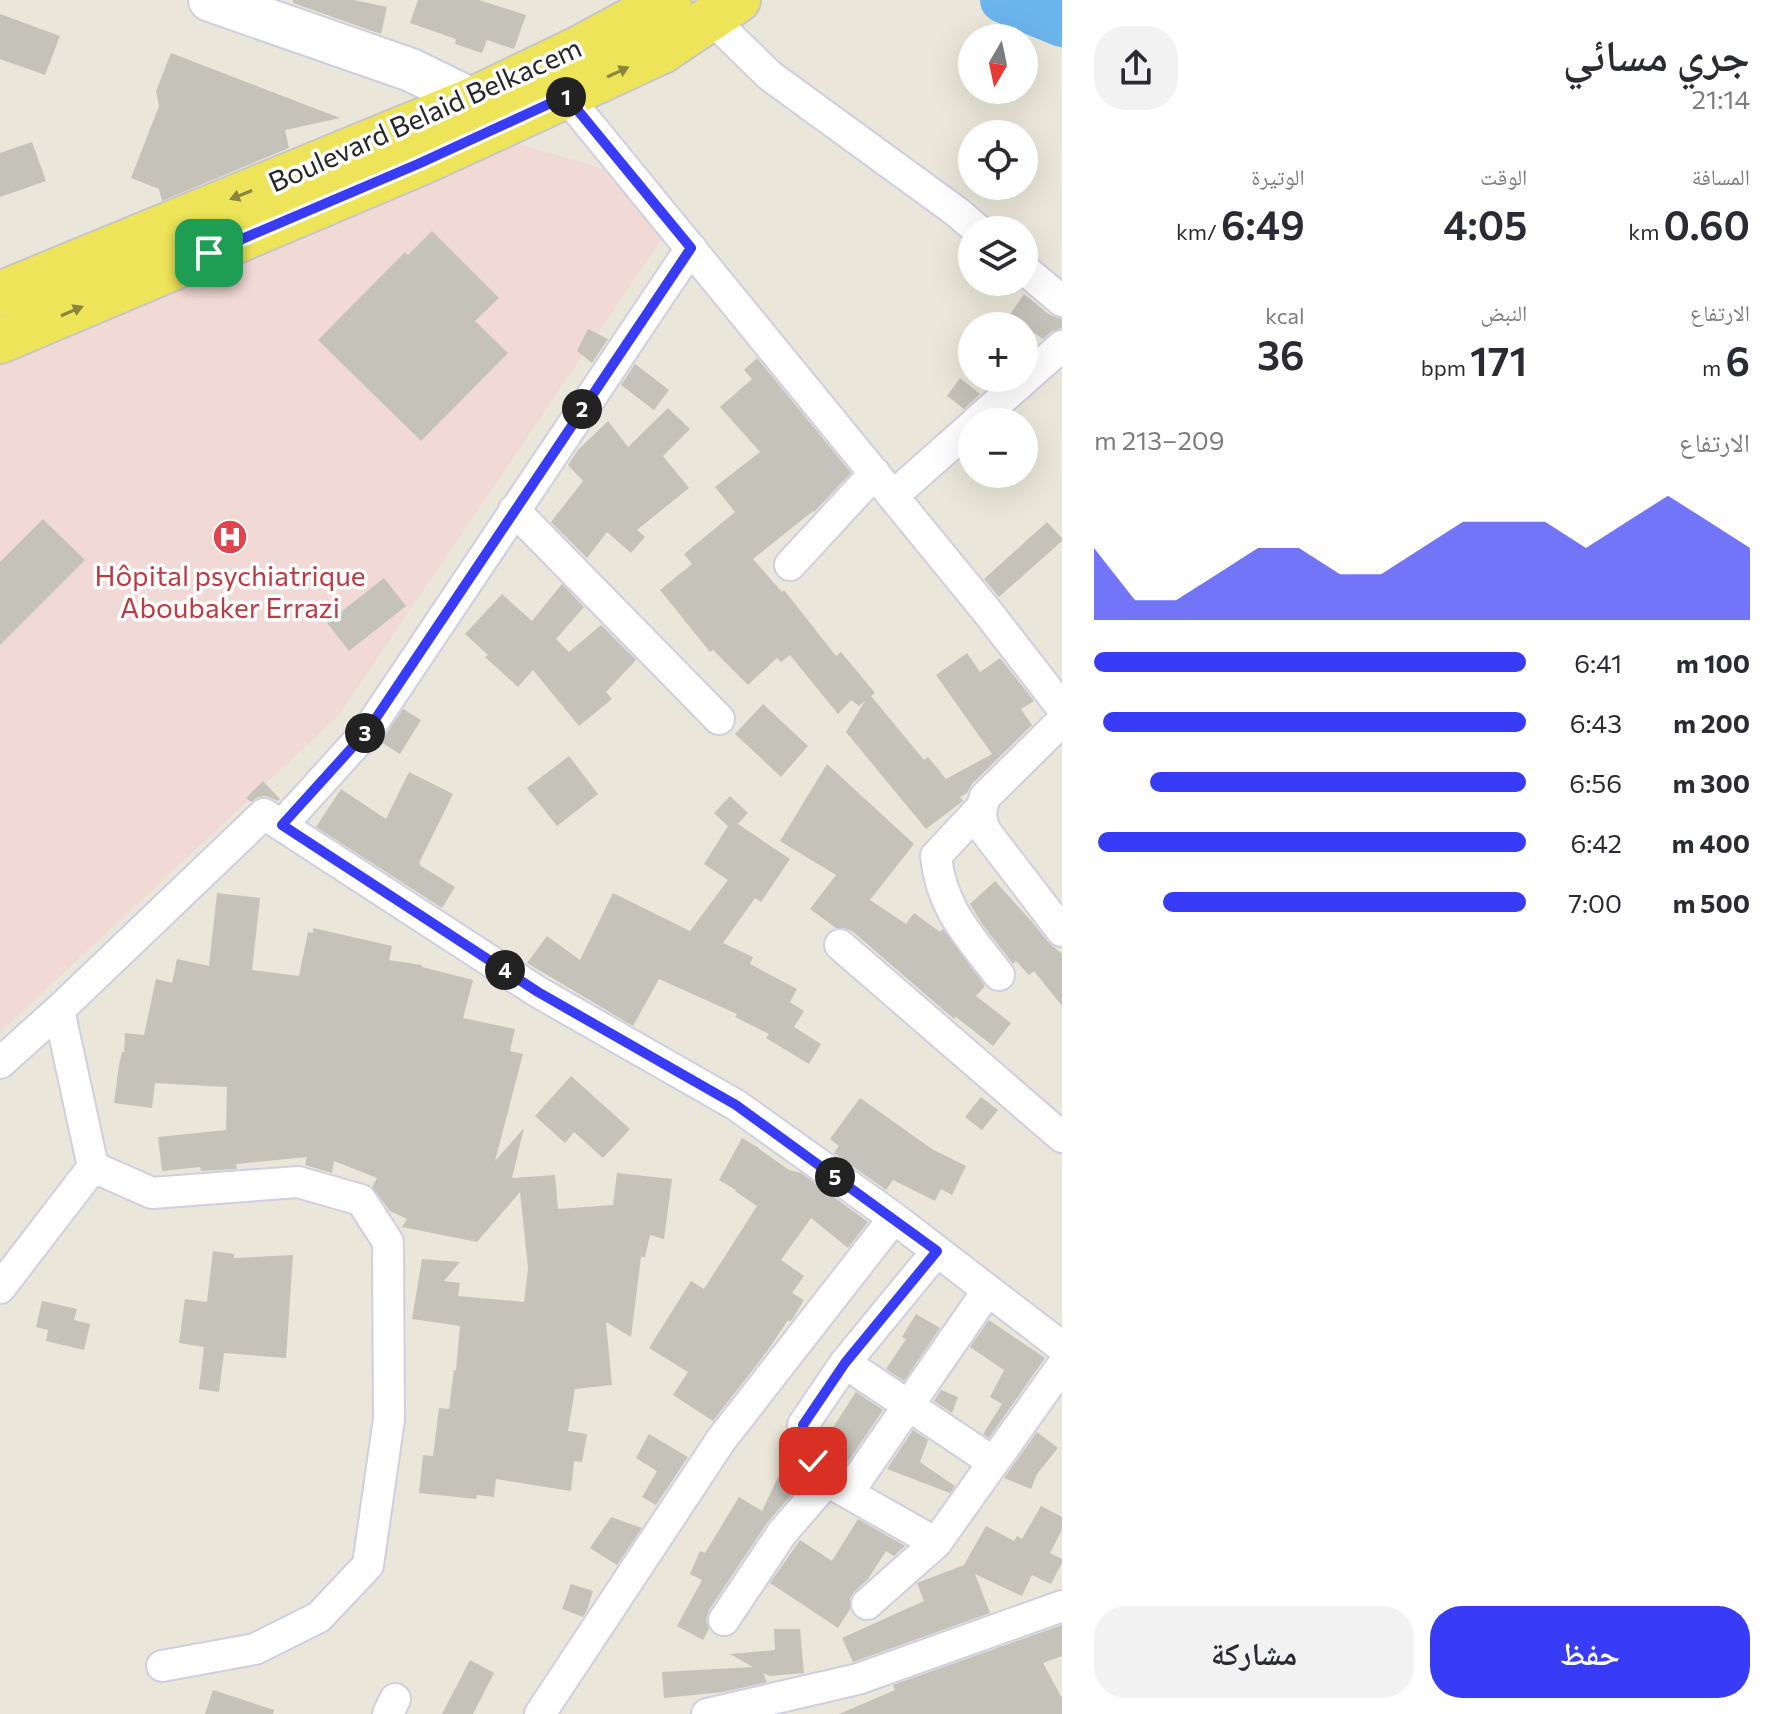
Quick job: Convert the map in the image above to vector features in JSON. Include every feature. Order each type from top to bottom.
[{"type":"main road","name":"Boulevard Belaid Belkacem","points":[[0,341],[404,170],[578,49],[669,0]]},
{"type":"main road","name":"Boulevard Belaid Belkacem","points":[[0,294],[488,113],[566,96],[662,51],[724,9]]},
{"type":"street","points":[[210,0],[411,70],[488,113]]},
{"type":"street","points":[[724,9],[769,75],[962,216]]},
{"type":"street","points":[[566,96],[884,484],[1062,708]]},
{"type":"street","points":[[282,825],[368,730],[691,248]]},
{"type":"street","points":[[1038,281],[1062,301]]},
{"type":"street","points":[[992,408],[1062,346]]},
{"type":"street","points":[[790,565],[884,484],[958,435]]},
{"type":"street","points":[[514,510],[719,719]]},
{"type":"street","points":[[999,975],[945,899],[936,856],[980,809],[985,797],[1062,721]]},
{"type":"street","points":[[980,809],[980,820],[986,832],[1062,931]]},
{"type":"street","points":[[0,1063],[264,814],[538,992],[736,1105],[894,1218],[1062,1347]]},
{"type":"street","points":[[840,945],[1062,1137]]},
{"type":"street","points":[[0,1288],[93,1167],[59,1010]]},
{"type":"street","points":[[93,1167],[152,1193],[298,1182],[361,1200],[388,1242],[389,1419],[368,1565],[319,1617],[255,1649],[162,1666]]},
{"type":"street","points":[[540,1714],[721,1440],[894,1218]]},
{"type":"street","points":[[936,1543],[837,1487],[806,1449],[803,1425],[845,1363],[937,1251]]},
{"type":"street","points":[[724,1620],[782,1533],[837,1487],[908,1405],[988,1290]]},
{"type":"street","points":[[845,1363],[993,1462]]},
{"type":"street","points":[[867,1604],[936,1543],[1062,1366]]},
{"type":"street","points":[[707,1714],[858,1679],[1062,1606]]},
{"type":"shaded area","name":"Hôpital psychiatrique Aboubaker Errazi","points":[[501,139],[614,172],[665,234],[338,716],[0,1032],[0,357]]},
{"type":"building","points":[[293,0],[354,0],[387,7],[381,34],[293,3]]},
{"type":"building","points":[[418,0],[479,0],[526,15],[514,49],[487,40],[482,53],[455,44],[456,39],[410,23]]},
{"type":"building","points":[[0,14],[60,36],[45,75],[0,59]]},
{"type":"building","points":[[171,53],[340,118],[285,130],[289,148],[162,201],[159,189],[131,178],[159,106],[156,91]]},
{"type":"building","points":[[32,142],[46,181],[0,197],[0,153]]},
{"type":"building","points":[[432,231],[499,298],[475,321],[508,353],[421,441],[318,340],[405,252],[408,255]]},
{"type":"building","points":[[1023,296],[1026,296],[1050,315],[1062,319],[1062,328],[1043,339],[1038,336],[1038,312],[1012,312]]},
{"type":"building","points":[[588,329],[608,339],[592,363],[577,351]]},
{"type":"building","points":[[757,358],[851,473],[814,512],[753,559],[782,592],[784,590],[836,656],[841,652],[875,693],[871,696],[924,760],[928,757],[946,779],[992,754],[936,675],[967,653],[980,672],[1000,658],[1034,701],[1021,709],[1032,725],[960,797],[963,801],[926,829],[846,732],[865,701],[859,706],[851,700],[838,714],[790,655],[781,662],[777,658],[748,685],[713,650],[710,652],[660,590],[692,564],[684,554],[735,512],[715,487],[760,452],[720,407],[752,379],[744,370]]},
{"type":"building","points":[[635,364],[669,390],[654,410],[621,385]]},
{"type":"building","points":[[958,381],[958,392],[980,394],[965,408],[947,396]]},
{"type":"building","points":[[668,408],[690,429],[663,456],[689,488],[637,530],[645,537],[631,553],[607,532],[587,558],[551,522],[583,481],[568,465],[578,450],[608,421],[628,447]]},
{"type":"building","points":[[43,519],[85,560],[0,645],[0,562]]},
{"type":"building","points":[[1047,522],[1062,541],[999,597],[984,579]]},
{"type":"building","points":[[384,578],[406,606],[349,651],[327,623]]},
{"type":"building","points":[[562,584],[584,607],[556,639],[569,652],[601,625],[636,660],[606,692],[612,699],[579,726],[533,670],[518,687],[465,634],[502,594],[532,621]]},
{"type":"building","points":[[763,704],[808,746],[781,777],[735,734]]},
{"type":"building","points":[[403,709],[421,720],[400,754],[381,742]]},
{"type":"building","points":[[569,756],[598,794],[557,826],[527,788]]},
{"type":"building","points":[[827,764],[914,844],[870,900],[906,924],[914,913],[940,932],[943,929],[985,986],[976,996],[1011,1023],[993,1046],[956,1017],[954,1019],[852,931],[836,928],[810,909],[836,875],[780,841]]},
{"type":"building","points":[[409,772],[453,794],[419,863],[455,887],[442,908],[316,827],[341,789],[386,819]]},
{"type":"building","points":[[263,781],[280,799],[278,801],[266,796],[251,802],[246,798]]},
{"type":"building","points":[[730,796],[748,813],[738,824],[790,859],[761,902],[755,898],[723,943],[753,957],[750,964],[797,989],[790,1002],[804,1011],[794,1027],[821,1044],[809,1064],[766,1038],[769,1034],[735,1017],[737,1014],[659,979],[633,1026],[527,963],[547,936],[580,960],[613,893],[690,931],[728,880],[704,864],[728,826],[714,813]]},
{"type":"building","points":[[995,881],[1062,954],[1062,1006],[1034,971],[1029,975],[1016,961],[1013,964],[970,904]]},
{"type":"building","points":[[217,893],[260,898],[252,970],[299,976],[308,932],[313,933],[313,928],[392,946],[389,960],[422,965],[473,980],[463,1018],[515,1029],[510,1051],[523,1054],[495,1161],[524,1128],[512,1178],[555,1175],[558,1209],[613,1205],[617,1173],[672,1179],[664,1239],[650,1235],[645,1257],[641,1257],[631,1337],[606,1322],[612,1385],[575,1389],[568,1431],[587,1434],[582,1462],[574,1461],[571,1491],[496,1479],[494,1497],[477,1495],[476,1499],[419,1493],[423,1455],[433,1456],[439,1408],[449,1409],[460,1326],[412,1319],[422,1259],[460,1262],[444,1281],[460,1283],[458,1296],[524,1302],[528,1268],[520,1192],[477,1242],[402,1227],[407,1219],[390,1211],[372,1187],[377,1178],[334,1161],[332,1173],[305,1165],[307,1157],[236,1164],[237,1169],[201,1171],[200,1167],[162,1171],[158,1137],[226,1130],[227,1087],[155,1083],[152,1108],[114,1103],[125,1033],[144,1035],[156,979],[172,983],[177,959],[209,966]]},
{"type":"building","points":[[571,1076],[630,1129],[603,1158],[574,1132],[565,1143],[535,1116]]},
{"type":"building","points":[[981,1097],[998,1110],[982,1130],[965,1117]]},
{"type":"building","points":[[860,1098],[932,1149],[966,1166],[952,1195],[941,1189],[935,1201],[893,1180],[886,1190],[834,1153],[839,1146],[830,1139]]},
{"type":"building","points":[[742,1138],[789,1170],[801,1173],[868,1222],[848,1248],[811,1218],[781,1260],[804,1276],[792,1293],[804,1300],[713,1421],[673,1395],[688,1372],[649,1348],[691,1281],[704,1289],[757,1206],[719,1180]]},
{"type":"building","points":[[213,1251],[234,1254],[234,1258],[293,1255],[286,1358],[224,1353],[219,1392],[199,1389],[204,1347],[179,1343],[185,1299],[207,1302]]},
{"type":"building","points":[[42,1301],[77,1309],[74,1320],[90,1324],[84,1350],[46,1341],[48,1330],[36,1327]]},
{"type":"building","points":[[916,1314],[940,1328],[904,1381],[886,1369],[906,1339],[902,1337]]},
{"type":"building","points":[[989,1320],[1045,1358],[989,1438],[983,1434],[1002,1404],[990,1397],[1004,1370],[970,1347]]},
{"type":"building","points":[[941,1390],[958,1397],[952,1413],[934,1401]]},
{"type":"building","points":[[856,1392],[883,1410],[843,1469],[823,1443],[822,1435],[827,1437]]},
{"type":"building","points":[[913,1430],[928,1440],[920,1462],[955,1486],[950,1493],[887,1469]]},
{"type":"building","points":[[1037,1432],[1058,1448],[1037,1474],[1031,1489],[1004,1478]]},
{"type":"building","points":[[649,1434],[688,1457],[656,1505],[642,1497],[657,1471],[636,1458]]},
{"type":"building","points":[[789,1454],[804,1480],[767,1523],[709,1610],[706,1620],[709,1629],[703,1640],[677,1626],[702,1580],[690,1574],[700,1551],[705,1553],[739,1497],[762,1511]]},
{"type":"building","points":[[1041,1506],[1062,1517],[1062,1530],[1050,1553],[1062,1559],[1062,1563],[1051,1584],[1032,1575],[1022,1596],[975,1574],[990,1613],[853,1662],[842,1638],[924,1601],[917,1583],[964,1565],[986,1526],[1014,1541],[1017,1536],[1022,1539]]},
{"type":"building","points":[[611,1517],[642,1528],[617,1565],[590,1548]]},
{"type":"building","points":[[858,1519],[905,1546],[894,1556],[886,1551],[868,1579],[850,1598],[850,1609],[838,1628],[770,1583],[800,1540],[832,1561]]},
{"type":"building","points":[[571,1584],[593,1591],[583,1617],[562,1609]]},
{"type":"building","points":[[1062,1625],[1062,1656],[1043,1663],[1062,1698],[1062,1714],[839,1714],[895,1690],[893,1685]]},
{"type":"building","points":[[774,1629],[800,1629],[804,1673],[770,1676],[763,1673],[767,1682],[723,1692],[664,1698],[662,1672],[753,1667],[730,1654],[775,1650]]},
{"type":"building","points":[[470,1660],[494,1673],[473,1714],[442,1714]]},
{"type":"building","points":[[213,1690],[274,1710],[273,1714],[205,1714]]},
{"type":"waterway","points":[[1003,0],[1062,24]]},
{"type":"place","name":"Hôpital psychiatrique Aboubaker Errazi","points":[[230,537]]},
{"type":"route","points":[[209,253],[418,164],[566,96],[691,248],[368,730],[282,825],[538,992],[736,1105],[937,1251],[845,1363],[803,1425],[806,1449],[813,1461]]}]
